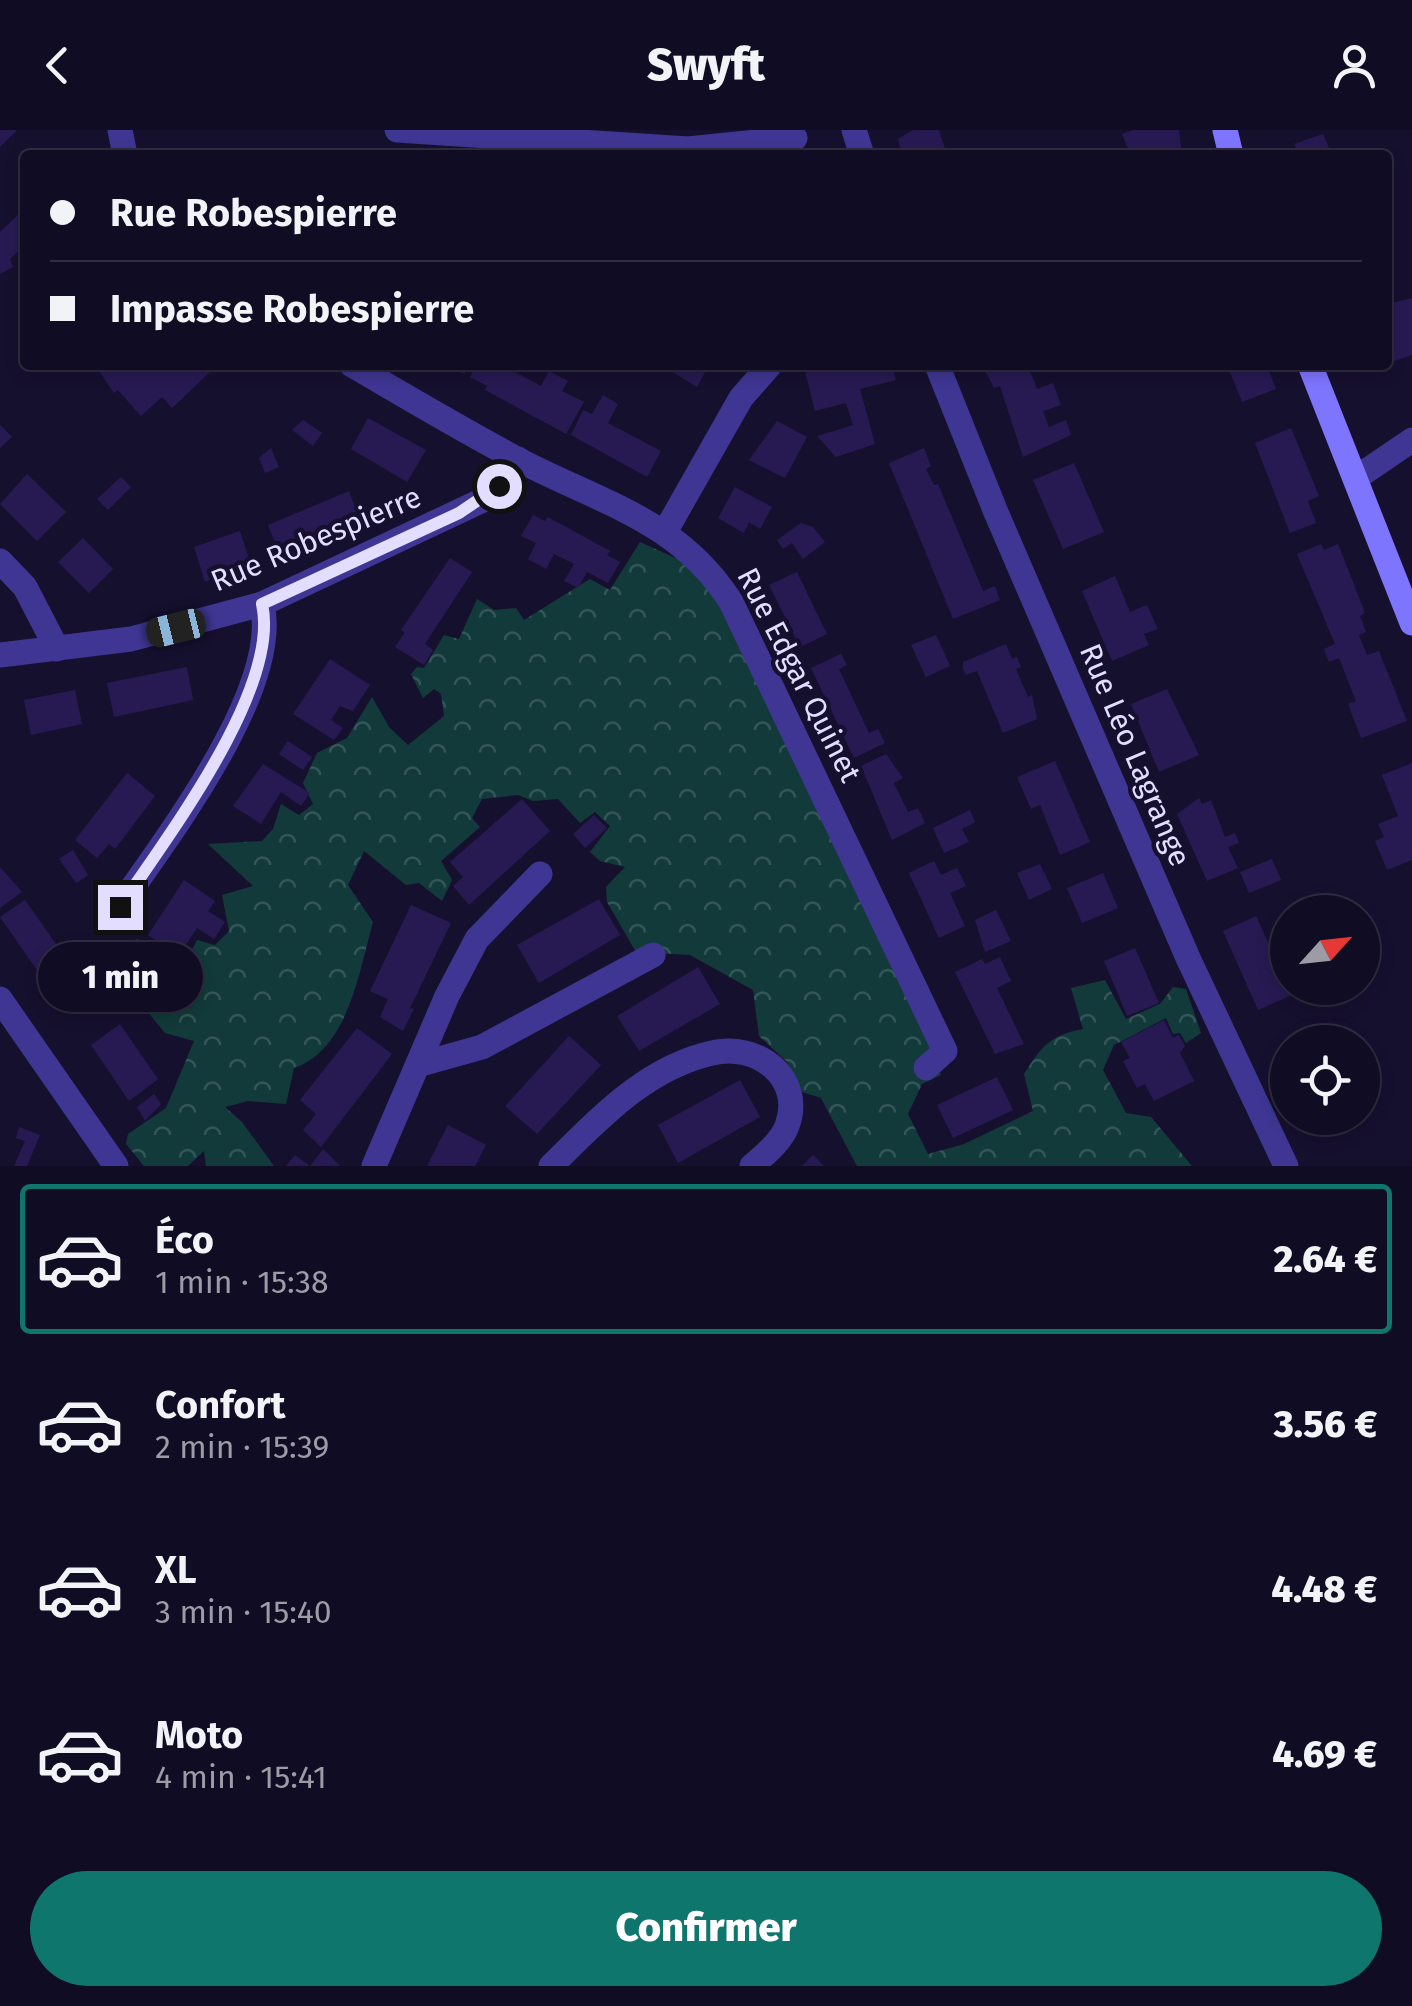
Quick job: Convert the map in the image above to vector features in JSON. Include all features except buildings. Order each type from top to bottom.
[{"type":"main road","points":[[1312,370],[1412,623]]},
{"type":"street","points":[[398,130],[688,149],[804,141]]},
{"type":"street","name":"Rue Edgar Quinet","points":[[361,370],[518,459],[665,532],[700,559],[731,602],[945,1051],[926,1068]]},
{"type":"street","points":[[665,532],[741,398],[766,370]]},
{"type":"street","name":"Rue Léo Lagrange","points":[[939,370],[1173,923],[1286,1166]]},
{"type":"street","points":[[1356,478],[1412,440]]},
{"type":"street","name":"Rue Robespierre","points":[[0,655],[131,639],[262,604],[483,500],[518,459]]},
{"type":"street","points":[[0,561],[26,587],[57,649]]},
{"type":"street","points":[[120,907],[192,798],[258,674],[266,636],[262,604]]},
{"type":"street","points":[[374,1166],[447,996],[477,938],[540,874]]},
{"type":"street","points":[[421,1064],[482,1047],[653,954]]},
{"type":"street","points":[[0,999],[116,1166]]},
{"type":"street","points":[[551,1166],[618,1102],[654,1077],[696,1058],[735,1050],[752,1052],[772,1065],[784,1080],[790,1104],[781,1137],[752,1166]]},
{"type":"green space","points":[[640,542],[693,566],[721,603],[918,1017],[941,1075],[922,1084],[908,1114],[928,1154],[964,1144],[1033,1111],[1024,1074],[1048,1043],[1083,1029],[1071,988],[1105,980],[1126,1019],[1160,1004],[1173,987],[1186,989],[1201,1033],[1186,1043],[1180,1033],[1173,1034],[1166,1018],[1114,1045],[1103,1070],[1126,1113],[1151,1117],[1192,1166],[857,1166],[821,1098],[802,1092],[787,1062],[759,1036],[753,990],[690,955],[636,952],[607,902],[606,887],[625,867],[600,861],[590,852],[610,826],[595,812],[580,823],[558,799],[533,801],[518,795],[482,799],[472,818],[480,827],[441,861],[452,880],[442,901],[419,883],[406,885],[364,851],[348,885],[373,922],[356,985],[339,1027],[312,1059],[294,1068],[286,1104],[248,1101],[225,1107],[242,1122],[274,1166],[206,1166],[204,1151],[188,1166],[144,1166],[126,1144],[128,1134],[166,1108],[194,1041],[165,1033],[147,1011],[143,972],[122,946],[137,939],[187,960],[197,940],[215,945],[229,931],[222,895],[253,886],[208,844],[262,841],[273,829],[281,804],[299,815],[313,804],[303,783],[317,753],[347,738],[372,697],[389,727],[408,745],[444,716],[441,694],[434,689],[423,698],[411,674],[417,667],[424,668],[444,635],[459,639],[477,599],[494,610],[516,608],[524,620],[590,579],[610,590]]},
{"type":"route","points":[[120,907],[192,798],[242,709],[264,654],[262,604],[459,513],[499,486]]}]
